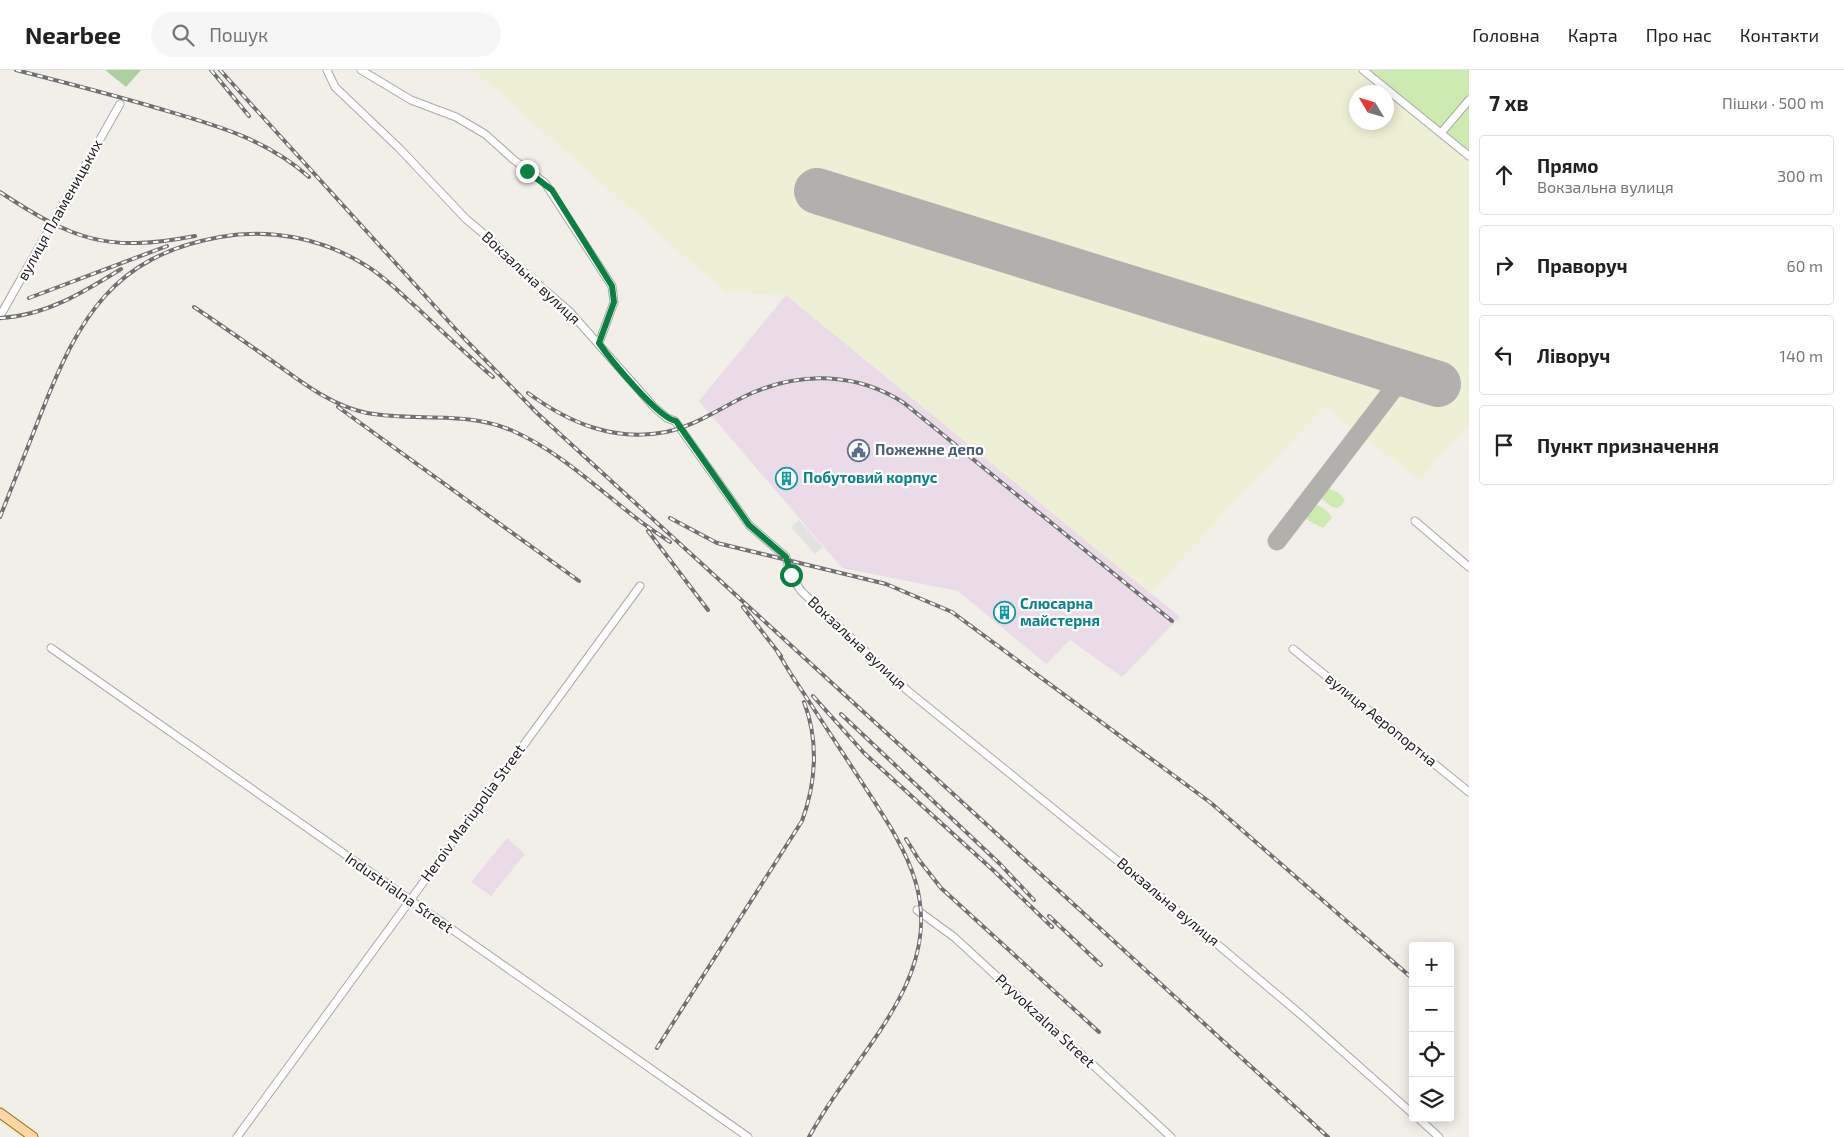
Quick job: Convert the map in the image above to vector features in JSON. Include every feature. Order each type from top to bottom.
[{"type":"main road","points":[[0,1113],[33,1137]]},
{"type":"street","name":"Вокзальна вулиця","points":[[327,70],[335,87],[399,148],[456,210],[570,312],[654,407],[667,418],[676,421],[749,525],[786,557],[791,575],[801,591],[908,691],[1140,879],[1306,1019],[1409,1110]]},
{"type":"street","points":[[361,70],[412,100],[456,117],[484,134],[552,190],[612,286],[614,302],[599,343]]},
{"type":"street","points":[[1363,70],[1469,156]]},
{"type":"street","points":[[1441,133],[1469,100]]},
{"type":"street","name":"вулиця Пламеницьких","points":[[0,316],[120,104]]},
{"type":"street","points":[[1415,521],[1469,567]]},
{"type":"street","name":"Heroiv Mariupolia Street","points":[[237,1137],[640,586]]},
{"type":"street","name":"Industrialna Street","points":[[50,648],[748,1137]]},
{"type":"street","name":"вулиця Аеропортна","points":[[1292,648],[1469,792]]},
{"type":"street","name":"Pryvokzalna Street","points":[[916,910],[954,937],[1171,1137]]},
{"type":"street","points":[[1422,1122],[1439,1137]]},
{"type":"shaded area","points":[[786,295],[1180,617],[1122,677],[1070,640],[1046,664],[958,591],[842,568],[699,401]]},
{"type":"shaded area","points":[[799,520],[823,547],[815,554],[791,527]]},
{"type":"shaded area","points":[[507,838],[525,854],[491,896],[471,882]]},
{"type":"green space","points":[[105,70],[141,70],[126,87]]},
{"type":"green space","points":[[473,70],[1367,70],[1385,85],[1349,85],[1349,130],[1394,130],[1394,92],[1469,155],[1469,425],[1420,480],[1324,407],[1150,593],[786,295],[726,293]]},
{"type":"green space","points":[[1367,70],[1469,70],[1469,155],[1394,92],[1394,85],[1385,85]]},
{"type":"green space","points":[[1325,487],[1341,495],[1345,501],[1338,508],[1332,507],[1318,496]]},
{"type":"green space","points":[[1312,504],[1324,508],[1332,518],[1323,528],[1309,521],[1304,515]]},
{"type":"taxiway","points":[[1277,541],[1405,374]]},
{"type":"runway","points":[[817,191],[1438,384]]},
{"type":"railway","points":[[16,70],[122,98],[218,127],[256,142],[292,163],[309,177]]},
{"type":"railway","points":[[211,70],[249,116]]},
{"type":"railway","points":[[220,70],[460,334],[537,413],[1328,1137]]},
{"type":"railway","points":[[0,192],[49,222],[92,238],[114,242],[138,243],[195,236]]},
{"type":"railway","points":[[0,517],[56,378],[70,347],[86,320],[105,296],[126,276],[152,259],[183,246],[220,237],[258,234],[295,238],[331,248],[372,269],[385,279],[493,377]]},
{"type":"railway","points":[[29,298],[167,246]]},
{"type":"railway","points":[[0,318],[33,313],[48,308],[93,286],[121,269]]},
{"type":"railway","points":[[194,307],[307,386],[354,410],[404,417],[459,418],[495,425],[530,439],[592,482],[640,521],[670,542]]},
{"type":"railway","points":[[528,393],[560,413],[593,428],[610,432],[647,434],[666,432],[689,425],[752,393],[791,381],[830,378],[868,386],[904,403],[1172,621]]},
{"type":"railway","points":[[338,407],[579,581]]},
{"type":"railway","points":[[670,518],[717,543],[886,584],[952,612],[1211,803],[1409,976]]},
{"type":"railway","points":[[648,531],[708,610]]},
{"type":"railway","points":[[743,607],[781,656]]},
{"type":"railway","points":[[777,651],[795,681]]},
{"type":"railway","points":[[793,677],[877,806],[905,854],[914,878],[920,903],[921,929],[916,957],[895,1007],[832,1099],[809,1137]]},
{"type":"railway","points":[[813,696],[864,753],[994,871],[1052,927]]},
{"type":"railway","points":[[657,1048],[802,821],[807,807],[814,762],[812,732],[804,702]]},
{"type":"railway","points":[[841,714],[1000,864],[1034,900]]},
{"type":"railway","points":[[906,839],[919,860],[941,888],[1099,1032]]},
{"type":"railway","points":[[1049,916],[1101,965]]},
{"type":"place","name":"Пожежне депо","points":[[859,450]]},
{"type":"place","name":"Побутовий корпус","points":[[787,478]]},
{"type":"place","name":"Слюсарна майстерня","points":[[1004,613]]},
{"type":"route","points":[[527,171],[552,190],[612,286],[614,302],[599,343],[654,407],[662,415],[676,421],[679,428],[749,525],[786,557],[791,575]]}]
